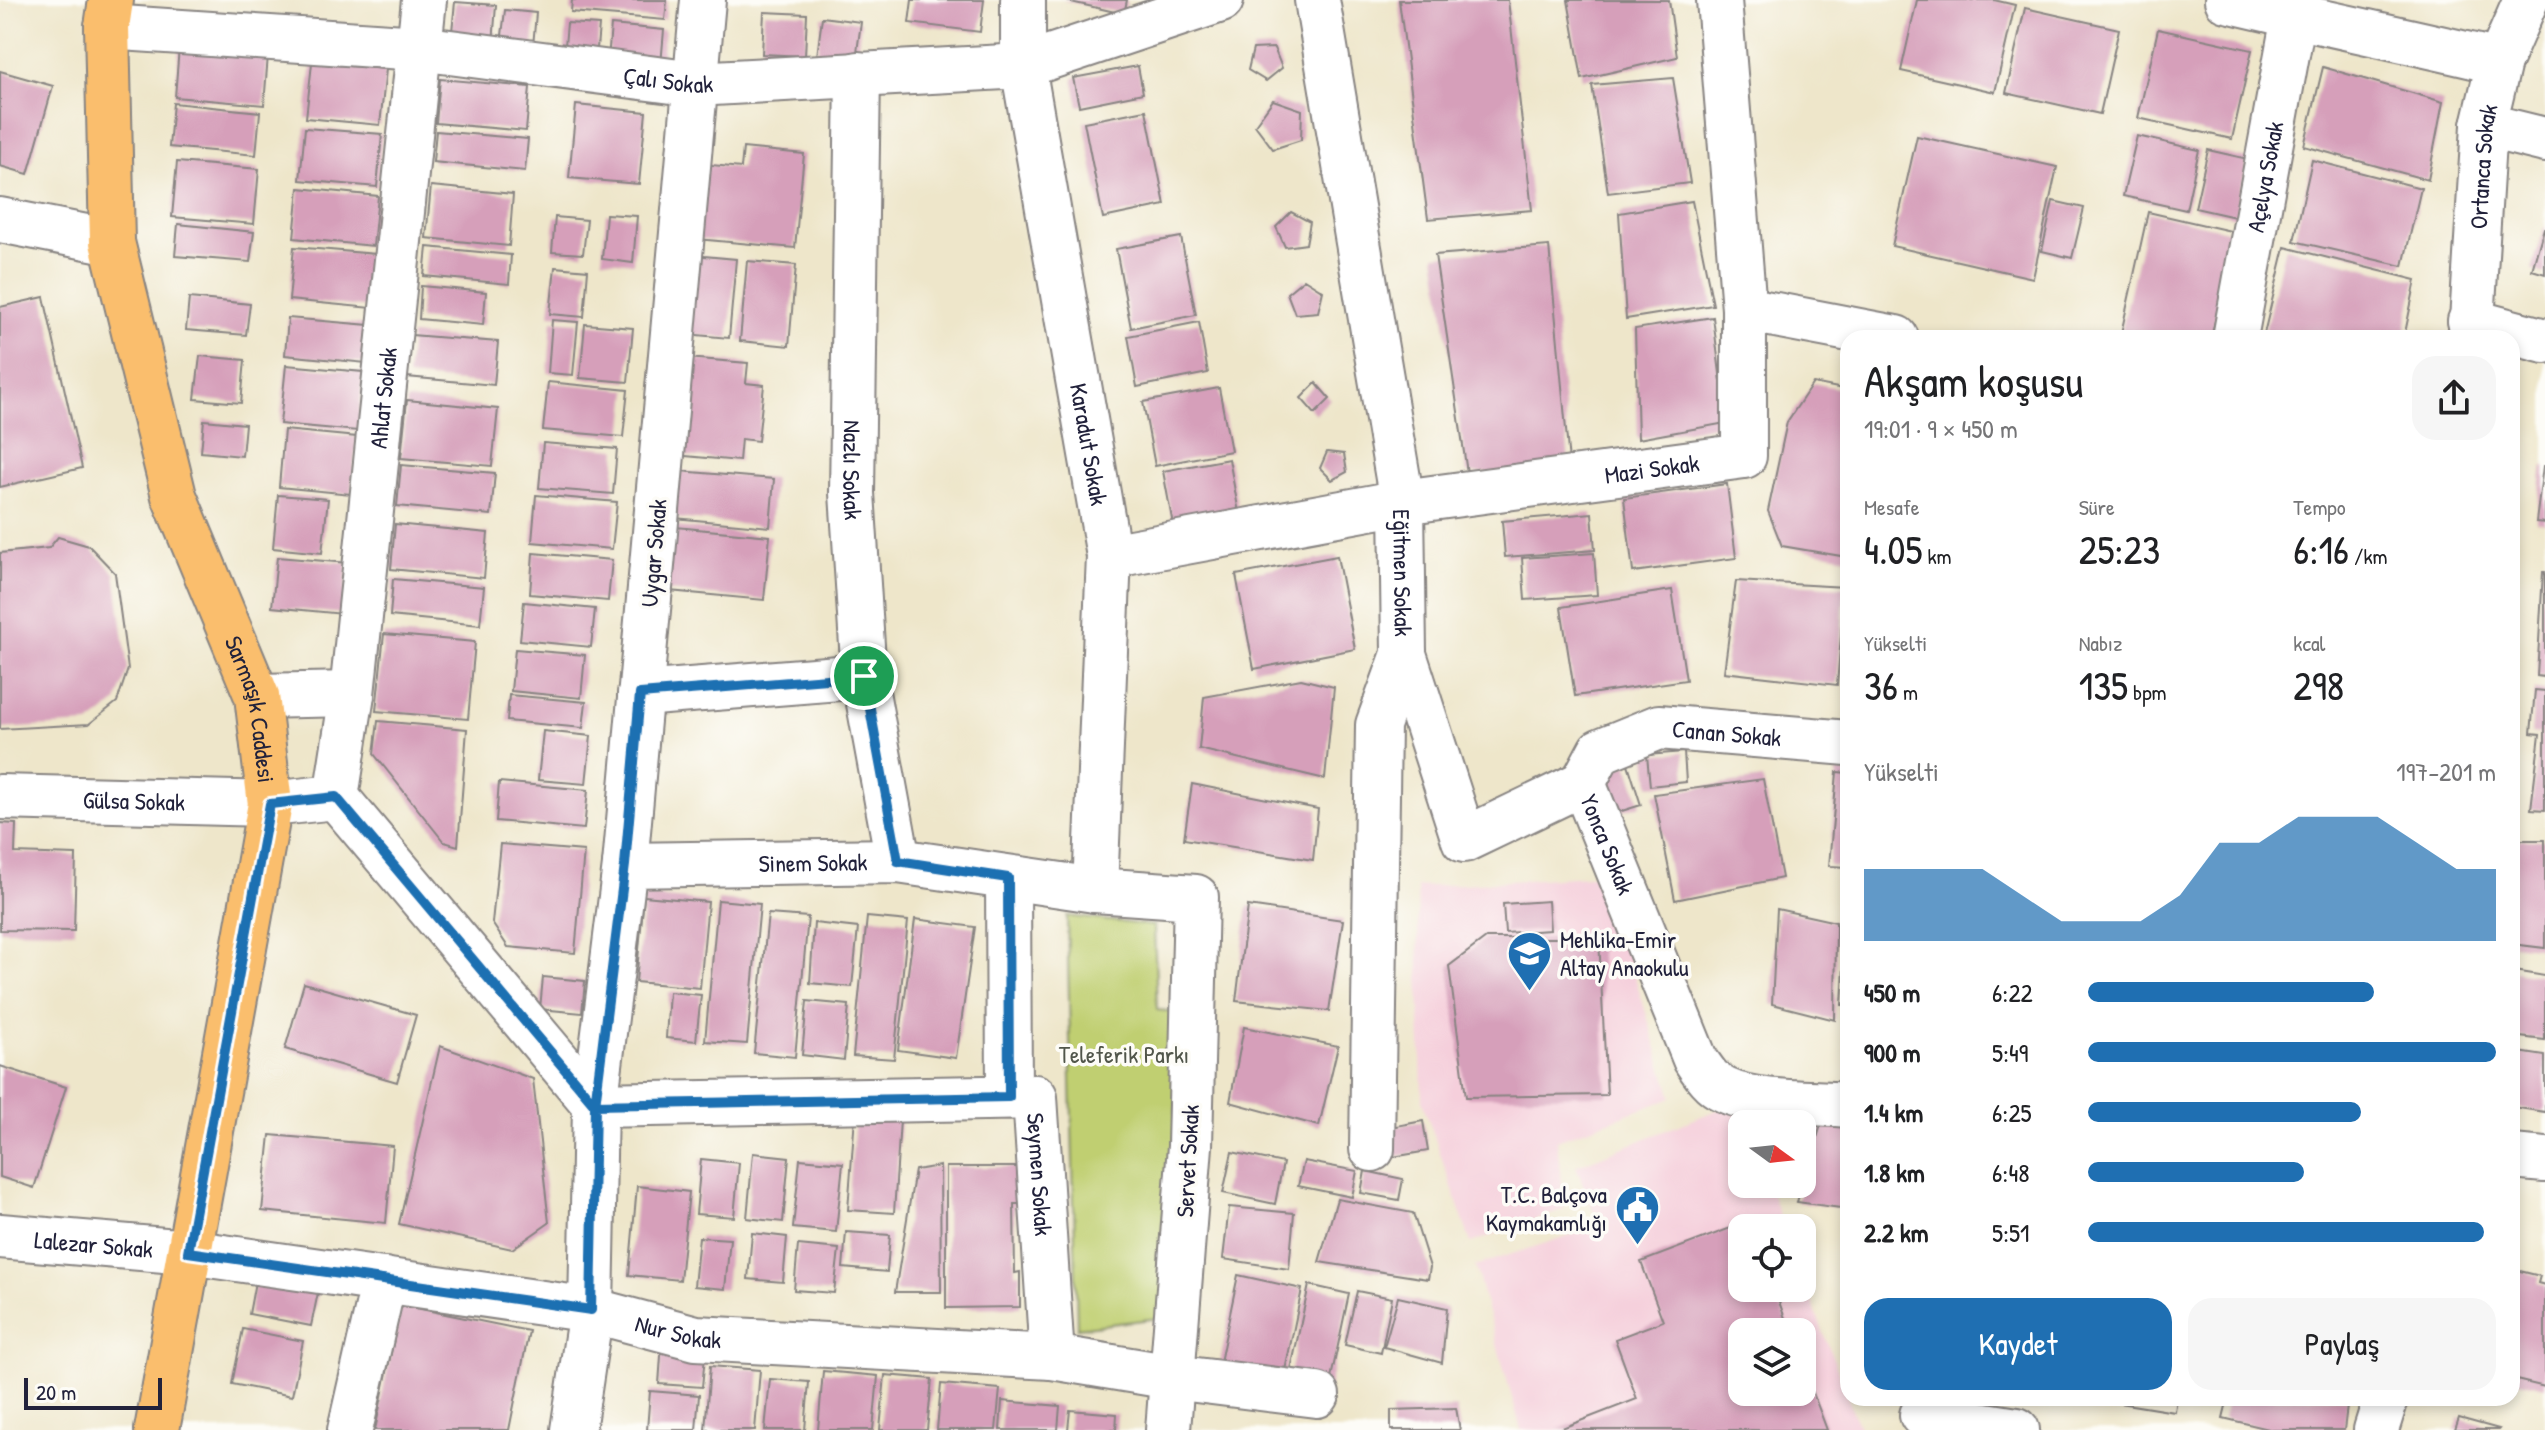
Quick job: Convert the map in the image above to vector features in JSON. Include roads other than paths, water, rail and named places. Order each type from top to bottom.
[{"type":"main road","name":"Sarmaşık Caddesi","points":[[109,13],[112,242],[174,496],[257,696],[270,804],[157,1430]]},
{"type":"street","name":"Ahlat Sokak","points":[[336,797],[352,694],[424,0]]},
{"type":"street","name":"Uygar Sokak","points":[[573,1430],[591,1310],[595,1105],[625,865],[703,0]]},
{"type":"street","name":"Karadut Sokak","points":[[1023,0],[1023,66],[1109,556],[1095,890]]},
{"type":"street","name":"Çalı Sokak","points":[[109,13],[419,48],[695,84],[1023,66],[1221,0]]},
{"type":"street","name":"Eğitmen Sokak","points":[[1317,0],[1402,502],[1404,654],[1378,725],[1372,1149]]},
{"type":"street","name":"Mazi Sokak","points":[[1109,556],[1402,502],[1744,456],[1744,309],[1719,0]]},
{"type":"street","points":[[2227,0],[2499,62]]},
{"type":"street","name":"Ortanca Sokak","points":[[2471,330],[2484,125],[2499,62],[2526,0]]},
{"type":"street","name":"Açelya Sokak","points":[[2236,330],[2294,16]]},
{"type":"street","name":"Nazlı Sokak","points":[[858,74],[852,493],[864,676],[898,861]]},
{"type":"street","points":[[2484,125],[2545,140]]},
{"type":"street","points":[[0,220],[112,242]]},
{"type":"street","points":[[1744,309],[1854,330]]},
{"type":"street","points":[[2520,337],[2545,341]]},
{"type":"street","points":[[1404,654],[1464,840],[1583,783]]},
{"type":"street","points":[[640,694],[864,676]]},
{"type":"street","points":[[257,696],[352,694]]},
{"type":"street","name":"Canan Sokak","points":[[1583,783],[1600,751],[1659,727],[1840,742]]},
{"type":"street","name":"Yonca Sokak","points":[[1583,783],[1695,1059],[1706,1076],[1723,1090],[1743,1096],[1840,1104]]},
{"type":"street","name":"Gülsa Sokak","points":[[0,797],[270,804],[336,797]]},
{"type":"street","points":[[336,797],[595,1105]]},
{"type":"street","name":"Sinem Sokak","points":[[625,865],[898,861],[1095,890]]},
{"type":"street","points":[[1008,878],[1009,1097]]},
{"type":"street","name":"Servet Sokak","points":[[1095,890],[1196,897],[1190,1146],[1168,1430]]},
{"type":"street","name":"Seymen Sokak","points":[[595,1105],[1035,1097],[1052,1357]]},
{"type":"street","points":[[2520,1158],[2545,1160]]},
{"type":"street","name":"Lalezar Sokak","points":[[0,1236],[188,1252]]},
{"type":"street","name":"Nur Sokak","points":[[188,1252],[591,1310],[696,1338],[1052,1357],[1172,1377],[1317,1395]]},
{"type":"street","points":[[350,1430],[384,1280]]},
{"type":"street","points":[[2376,1430],[2384,1406]]},
{"type":"street","points":[[1922,1415],[2017,1430]]},
{"type":"place","name":"Mehlika-Emir Altay Anaokulu","points":[[1529,992]]},
{"type":"place","name":"T.C. Balçova Kaymakamlığı","points":[[1638,1247]]},
{"type":"park label","name":"Teleferik Parkı","points":[[1124,1054]]}]
